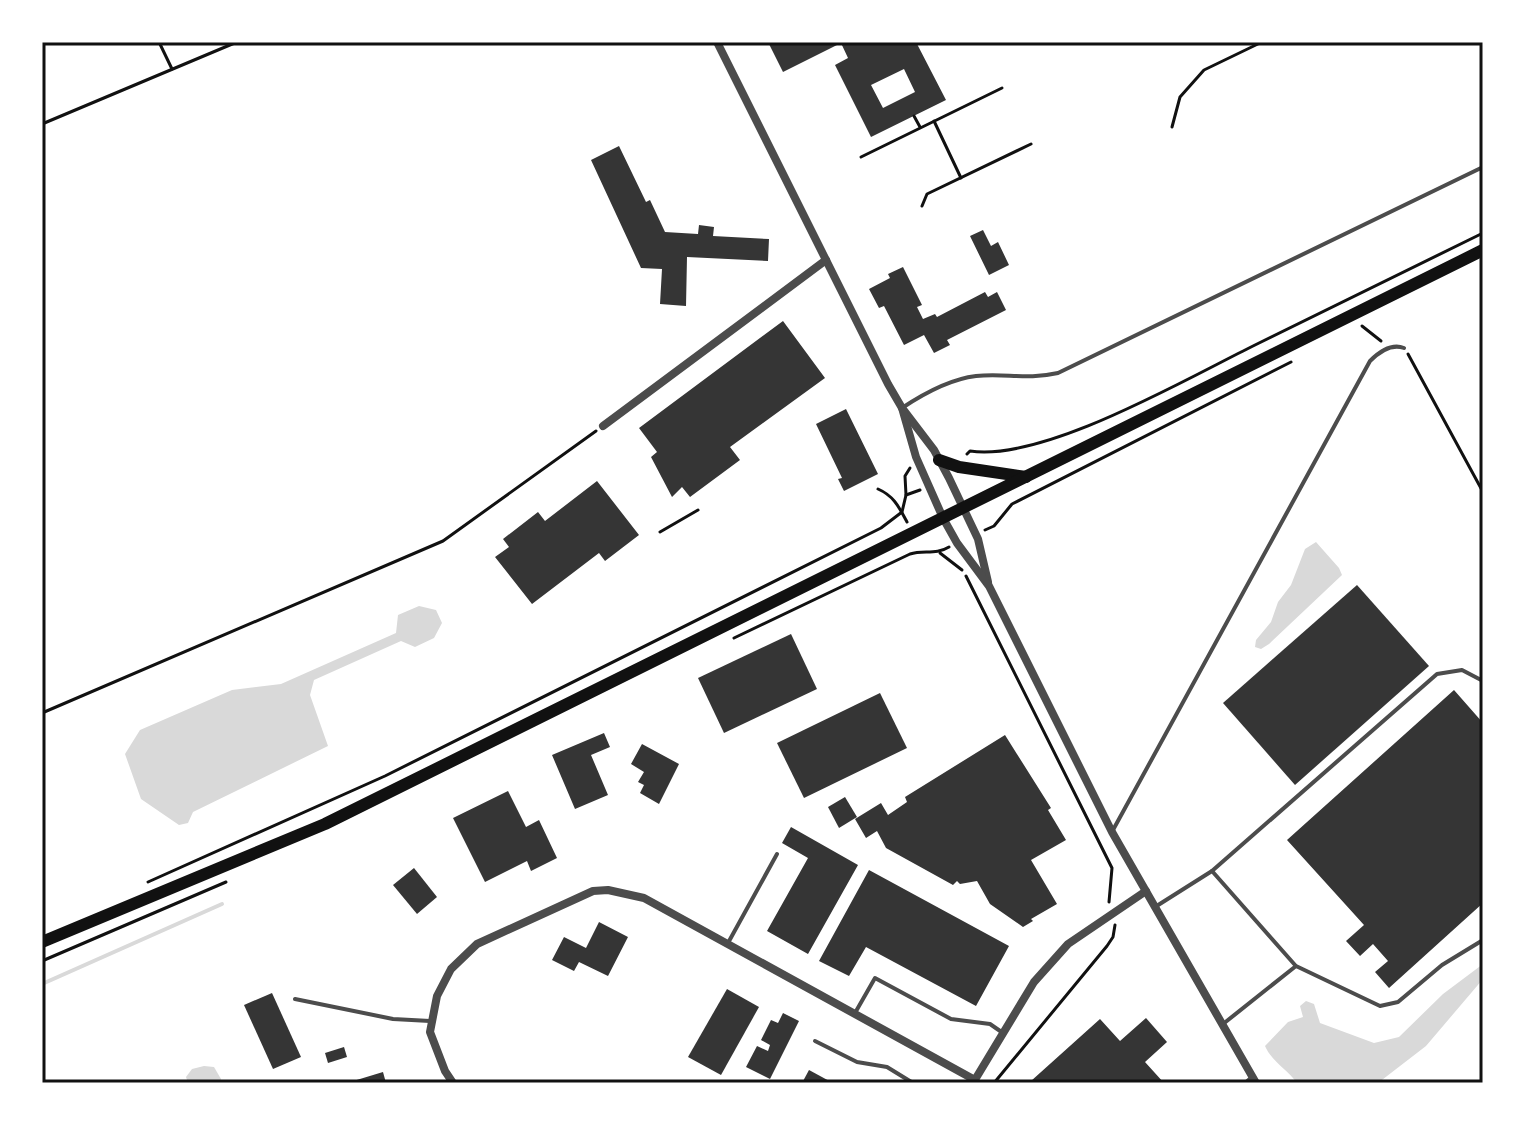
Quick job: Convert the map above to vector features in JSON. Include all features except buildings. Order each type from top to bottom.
[{"type":"main road","points":[[42,942],[325,824],[1483,250]]},
{"type":"main road","points":[[939,460],[959,467],[1026,477]]},
{"type":"street","points":[[717,42],[902,408],[939,460],[976,534],[989,586]]},
{"type":"street","points":[[603,426],[826,260]]},
{"type":"street","points":[[902,408],[916,457],[943,518],[957,543],[989,586],[1112,832],[1222,1024],[1251,1081]]},
{"type":"street","points":[[453,1083],[430,1032],[437,996],[451,969],[477,944],[593,891],[608,890],[644,898],[974,1082],[1034,982],[1068,944],[1146,891]]},
{"type":"lane","points":[[902,408],[956,381],[975,376],[1018,378],[1058,373],[1483,167]]},
{"type":"lane","points":[[1112,832],[1370,361],[1379,352],[1398,346],[1404,348]]},
{"type":"lane","points":[[1155,907],[1212,871],[1437,674],[1462,670],[1483,681]]},
{"type":"lane","points":[[728,945],[777,854]]},
{"type":"lane","points":[[1212,871],[1296,966],[1380,1006],[1398,1002],[1442,965],[1483,940]]},
{"type":"lane","points":[[1222,1024],[1296,966]]},
{"type":"lane","points":[[854,1015],[875,978],[951,1019],[990,1024],[1003,1033]]},
{"type":"lane","points":[[295,999],[393,1019],[432,1021]]},
{"type":"lane","points":[[815,1041],[857,1062],[887,1067],[913,1083]]},
{"type":"path","points":[[159,42],[172,69]]},
{"type":"path","points":[[42,124],[237,42]]},
{"type":"path","points":[[1172,127],[1180,97],[1204,70],[1262,42]]},
{"type":"path","points":[[861,157],[1002,88]]},
{"type":"path","points":[[914,116],[920,127]]},
{"type":"path","points":[[934,121],[961,178]]},
{"type":"path","points":[[922,206],[927,194],[1031,144]]},
{"type":"path","points":[[959,467],[970,451],[988,454],[1019,448],[1098,422],[1483,233]]},
{"type":"path","points":[[1362,326],[1391,348]]},
{"type":"path","points":[[1404,348],[1483,492]]},
{"type":"path","points":[[976,534],[994,526],[1012,504],[1292,361]]},
{"type":"path","points":[[42,713],[443,541],[603,426]]},
{"type":"path","points":[[144,883],[385,776],[881,528],[902,512],[906,495],[905,476],[916,457]]},
{"type":"path","points":[[906,495],[928,487]]},
{"type":"path","points":[[878,489],[889,494],[902,512]]},
{"type":"path","points":[[660,532],[698,510]]},
{"type":"path","points":[[940,553],[957,543]]},
{"type":"path","points":[[910,554],[921,551],[940,553],[964,572],[1112,868],[1109,903],[1116,929],[1107,946],[994,1083]]},
{"type":"shaded area","points":[[1316,542],[1342,575],[1269,644],[1261,649],[1255,647],[1256,640],[1271,622],[1278,602],[1291,585],[1305,549]]},
{"type":"shaded area","points":[[419,606],[436,610],[442,623],[434,638],[415,647],[401,641],[314,680],[310,695],[328,746],[193,812],[188,823],[179,825],[141,799],[125,754],[140,730],[232,690],[281,684],[396,633],[398,615]]},
{"type":"shaded area","points":[[1483,964],[1483,979],[1426,1046],[1378,1083],[1297,1083],[1265,1046],[1288,1022],[1303,1017],[1300,1006],[1306,1001],[1314,1004],[1320,1023],[1374,1043],[1399,1037],[1443,994]]},
{"type":"shaded area","points":[[214,1067],[220,1083],[188,1083],[186,1077],[192,1069]]},
{"type":"waterway","points":[[42,984],[222,904]]}]
